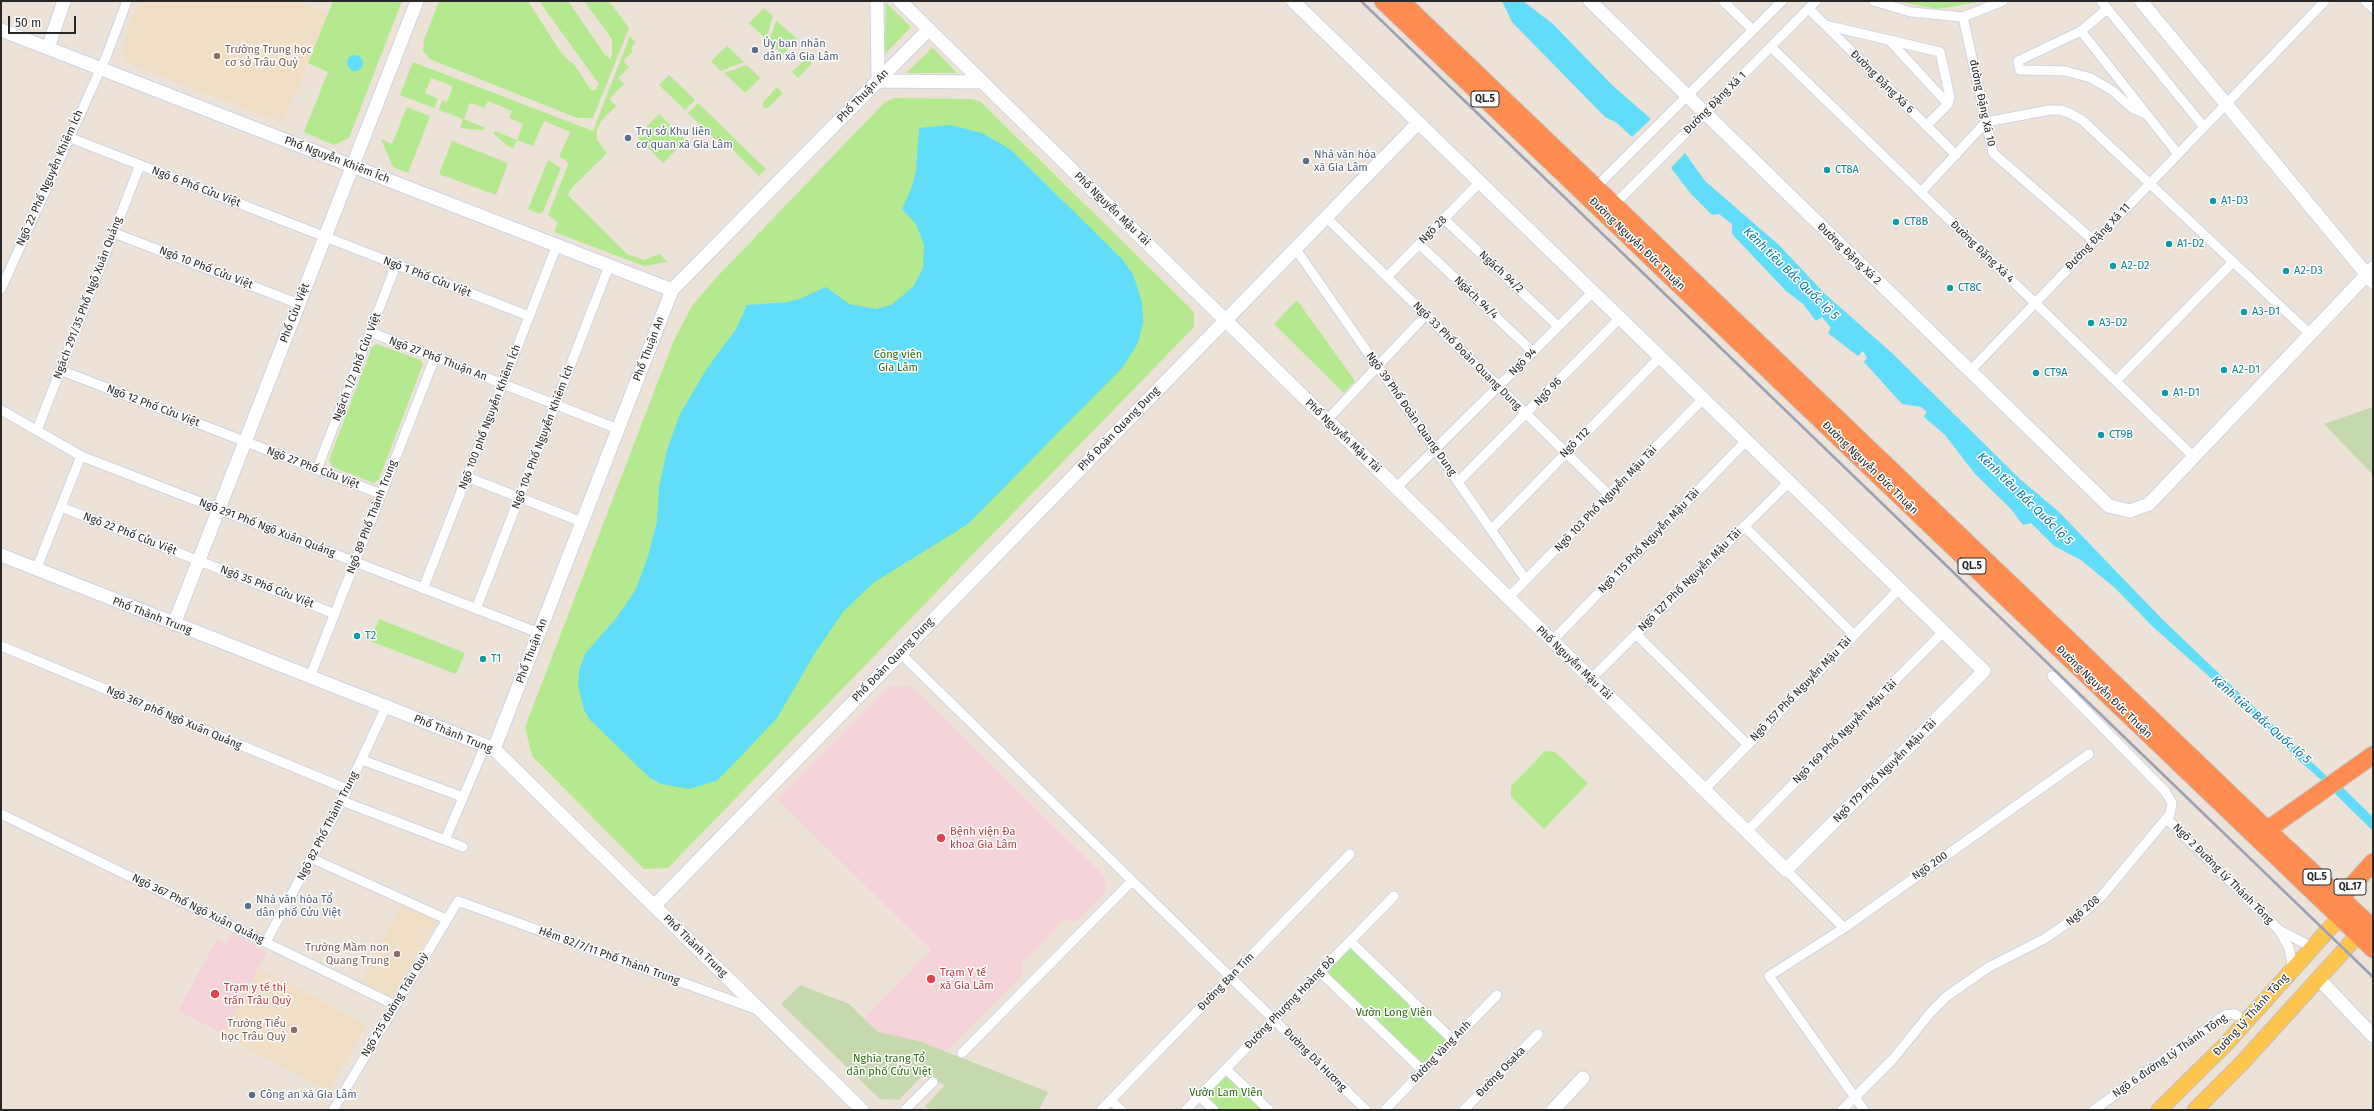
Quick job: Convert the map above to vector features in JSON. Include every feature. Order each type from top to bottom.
[{"type":"highway","name":"Đường Nguyễn Đức Thuận","points":[[1383,1],[1591,191],[2368,926]]},
{"type":"highway","name":"Đường Nguyễn Đức Thuận","points":[[1400,1],[1591,191]]},
{"type":"highway","name":"Đường Nguyễn Đức Thuận","points":[[1610,209],[2339,918],[2368,926]]},
{"type":"highway","points":[[2267,830],[2343,774],[2373,755]]},
{"type":"highway","name":"QL.17","points":[[2339,918],[2340,899],[2373,862]]},
{"type":"highway","name":"QL.5","points":[[2368,926],[2373,949]]},
{"type":"main road","name":"Đường Lý Thánh Tông","points":[[2159,1110],[2212,1059],[2247,1022],[2292,969],[2339,918]]},
{"type":"main road","points":[[2195,1110],[2229,1076],[2318,978],[2368,926]]},
{"type":"main road","points":[[2212,1059],[2229,1076]]},
{"type":"street","points":[[48,48],[64,1]]},
{"type":"street","name":"Ngõ 22 Phố Nguyễn Khiêm Ích","points":[[1,289],[100,68],[127,1]]},
{"type":"street","name":"Phố Cửu Việt","points":[[174,624],[416,1]]},
{"type":"street","points":[[877,1],[878,81],[982,82]]},
{"type":"street","name":"Phố Nguyễn Mậu Tài","points":[[900,1],[1786,870]]},
{"type":"street","points":[[1293,1],[1943,632]]},
{"type":"street","name":"Đường Đặng Xá 2","points":[[1590,1],[2109,506],[2130,511],[2149,504],[2194,457]]},
{"type":"street","points":[[1723,1],[1753,30]]},
{"type":"street","points":[[1591,191],[1782,1]]},
{"type":"street","name":"Đường Đặng Xá 1","points":[[1610,209],[1816,1]]},
{"type":"street","points":[[1874,1],[1896,9],[1917,13],[1963,17],[2003,1]]},
{"type":"street","points":[[2101,1],[2204,127]]},
{"type":"street","points":[[2142,1],[2371,275],[2310,334],[2194,457]]},
{"type":"street","name":"Đường Đặng Xá 11","points":[[1970,371],[2325,1]]},
{"type":"street","points":[[2365,1],[2373,8]]},
{"type":"street","name":"Đường Đặng Xá 6","points":[[1809,9],[1956,155]]},
{"type":"street","points":[[2107,9],[2081,31],[2018,61],[2020,70],[2065,71],[2091,78],[2113,91],[2132,108],[2146,114]]},
{"type":"street","name":"đường Đặng Xá 10","points":[[1963,17],[1993,154],[2094,241]]},
{"type":"street","points":[[1825,25],[1940,52],[1950,97],[1948,104],[1926,126]]},
{"type":"street","name":"Phố Thuận An","points":[[489,747],[539,633],[672,290],[929,29]]},
{"type":"street","name":"Phố Nguyễn Khiêm Ích","points":[[1,30],[672,290]]},
{"type":"street","points":[[2081,31],[2178,154]]},
{"type":"street","points":[[1889,40],[1948,104]]},
{"type":"street","name":"Đường Đặng Xá 4","points":[[1771,47],[2194,457]]},
{"type":"street","points":[[1921,192],[1986,122],[2050,110],[2061,110],[2082,120],[2310,334]]},
{"type":"street","name":"Phố Đoàn Quang Dung","points":[[654,906],[1418,123]]},
{"type":"street","name":"Ngõ 6 Phố Cửu Việt","points":[[68,137],[325,237]]},
{"type":"street","name":"Ngách 291/35 Phố Ngô Xuân Quảng","points":[[37,430],[140,165]]},
{"type":"street","name":"Ngõ 28","points":[[1387,277],[1480,182]]},
{"type":"street","name":"Ngõ 33 Phố Đoàn Quang Dung","points":[[1326,217],[1609,495]]},
{"type":"street","name":"Ngách 94/2","points":[[1444,219],[1558,326]]},
{"type":"street","name":"Ngõ 10 Phố Cửu Việt","points":[[114,232],[299,304]]},
{"type":"street","name":"Ngõ 1 Phố Cửu Việt","points":[[325,237],[529,316]]},
{"type":"street","name":"Ngách 94/4","points":[[1419,244],[1532,352]]},
{"type":"street","name":"Ngõ 100 phố Nguyễn Khiêm Ích","points":[[423,589],[557,245]]},
{"type":"street","name":"Ngõ 39 Phố Đoàn Quang Dung","points":[[1295,248],[1526,580]]},
{"type":"street","points":[[2116,381],[2233,262]]},
{"type":"street","name":"Ngách 1/2 phố Cửu Việt","points":[[317,469],[396,265]]},
{"type":"street","name":"Ngõ 104 Phố Nguyễn Khiêm Ích","points":[[476,609],[609,266]]},
{"type":"street","name":"Ngõ 94","points":[[1396,488],[1593,292]]},
{"type":"street","points":[[1327,420],[1426,315]]},
{"type":"street","name":"Ngõ 96","points":[[1458,482],[1527,414],[1620,318]]},
{"type":"street","name":"Ngõ 27 Phố Thuận An","points":[[370,332],[618,429]]},
{"type":"street","name":"Ngõ 89 Phố Thành Trung","points":[[310,677],[435,357]]},
{"type":"street","name":"Ngõ 112","points":[[1491,530],[1660,357]]},
{"type":"street","name":"Ngõ 12 Phố Cửu Việt","points":[[60,370],[245,442]]},
{"type":"street","name":"Ngõ 103 Phố Nguyễn Mậu Tài","points":[[1508,598],[1703,399]]},
{"type":"street","name":"Ngõ 291 Phố Ngô Xuân Quảng","points":[[1,410],[81,456],[539,633]]},
{"type":"street","name":"Ngõ 115 Phố Nguyễn Mậu Tài","points":[[1552,641],[1746,441]]},
{"type":"street","name":"Ngõ 27 Phố Cửu Việt","points":[[245,442],[381,494]]},
{"type":"street","points":[[36,570],[81,456]]},
{"type":"street","points":[[467,477],[582,522]]},
{"type":"street","name":"Ngõ 127 Phố Nguyễn Mậu Tài","points":[[1591,679],[1788,482]]},
{"type":"street","name":"Ngõ 22 Phố Cửu Việt","points":[[61,507],[199,561]]},
{"type":"street","points":[[1744,526],[1854,635]]},
{"type":"street","name":"Phố Thành Trung","points":[[1,555],[489,747],[862,1110]]},
{"type":"street","name":"Ngõ 35 Phố Cửu Việt","points":[[199,561],[335,614]]},
{"type":"street","name":"Ngõ 157 Phố Nguyễn Mậu Tài","points":[[1704,790],[1899,589]]},
{"type":"street","name":"Ngõ 179 Phố Nguyễn Mậu Tài","points":[[1786,870],[1984,671],[1943,632]]},
{"type":"street","name":"Ngõ 169 Phố Nguyễn Mậu Tài","points":[[1746,832],[1943,632]]},
{"type":"street","points":[[1636,634],[1748,745]]},
{"type":"street","name":"Ngõ 367 phố Ngô Xuân Quảng","points":[[1,646],[347,789]]},
{"type":"street","name":"Đường Dã Hương","points":[[900,653],[1366,1110]]},
{"type":"street","points":[[2052,676],[2165,791],[2172,803],[2172,809],[2167,818]]},
{"type":"street","name":"Ngõ 82 Phố Thành Trung","points":[[266,942],[342,801],[386,707]]},
{"type":"street","points":[[445,840],[463,797],[489,747]]},
{"type":"street","name":"Ngõ 200","points":[[1855,1098],[1769,976],[1844,928],[2089,754]]},
{"type":"street","points":[[362,760],[463,797]]},
{"type":"street","points":[[342,801],[463,847]]},
{"type":"street","name":"Ngõ 367 Phố Ngô Xuân Quảng","points":[[1,814],[396,1005]]},
{"type":"street","name":"Ngõ 2 Đường Lý Thánh Tông","points":[[2167,818],[2279,930],[2289,948],[2292,969]]},
{"type":"street","name":"Ngõ 208","points":[[1842,1110],[1893,1060],[1941,1001],[1989,967],[2044,939],[2084,912],[2101,897],[2167,818]]},
{"type":"street","name":"Đường Ban Tím","points":[[1101,1110],[1350,854]]},
{"type":"street","points":[[311,858],[446,919]]},
{"type":"street","points":[[1786,870],[1844,928]]},
{"type":"street","points":[[962,1052],[1132,881]]},
{"type":"street","name":"Đường Phượng Hoàng Đỏ","points":[[1186,1110],[1394,896]]},
{"type":"street","name":"Ngõ 215 đường Trâu Quỳ","points":[[333,1110],[458,901]]},
{"type":"street","name":"Hẻm 82/7/11 Phố Thành Trung","points":[[458,901],[761,1011]]},
{"type":"street","name":"Ngõ 2 Đường Lý Thánh Tông","points":[[2279,930],[2312,947]]},
{"type":"street","points":[[1350,941],[1453,1040]]},
{"type":"street","points":[[1320,972],[1423,1071]]},
{"type":"street","points":[[2318,978],[2373,1036]]},
{"type":"street","name":"Đường Vàng Anh","points":[[1385,1110],[1497,995]]},
{"type":"street","name":"Ngõ 6 đường Lý Thánh Tông","points":[[2094,1110],[2225,1015],[2235,1014],[2247,1022]]},
{"type":"street","name":"Đường Osaka","points":[[1464,1110],[1538,1034]]},
{"type":"street","points":[[1226,1069],[1269,1110]]},
{"type":"street","points":[[1553,1110],[1583,1078]]},
{"type":"street","points":[[905,1110],[933,1082]]},
{"type":"street","points":[[1199,1096],[1214,1110]]},
{"type":"street","points":[[1855,1098],[1864,1110]]},
{"type":"street","points":[[1111,1100],[1122,1110]]},
{"type":"shaded area","name":"Trường Trung học cơ sở Trâu Quỳ","points":[[139,1],[296,1],[328,13],[285,119],[280,122],[127,63],[121,50]]},
{"type":"shaded area","name":"Bệnh viện Đa khoa Gia Lâm","points":[[911,686],[1105,877],[1105,892],[1076,922],[1064,920],[1021,964],[1023,975],[947,1051],[918,1041],[877,1032],[864,1018],[931,950],[777,799],[889,687]]},
{"type":"shaded area","name":"Trường Mầm non Quang Trung","points":[[403,903],[436,919],[437,922],[391,999],[360,984]]},
{"type":"shaded area","name":"Trạm y tế thị trấn Trâu Quỳ","points":[[232,933],[267,952],[223,1034],[178,1011],[217,939],[226,944]]},
{"type":"shaded area","name":"Trường Tiểu học Trâu Quỳ","points":[[259,968],[366,1025],[329,1092],[223,1034]]},
{"type":"green space","points":[[333,1],[402,1],[349,138],[334,145],[304,132],[328,72],[308,63]]},
{"type":"green space","points":[[439,1],[528,1],[560,51],[569,61],[573,63],[591,90],[596,90],[599,84],[539,1],[568,1],[605,55],[610,59],[612,55],[612,39],[584,1],[609,1],[629,28],[593,118],[577,118],[430,59],[423,51],[424,40]]},
{"type":"green space","points":[[1895,1],[1985,1],[1938,9]]},
{"type":"green space","points":[[886,3],[911,27],[885,54]]},
{"type":"green space","points":[[764,8],[773,16],[766,39],[749,23]]},
{"type":"green space","points":[[776,20],[797,39],[783,55],[769,42]]},
{"type":"green space","points":[[630,36],[636,43],[631,48],[633,51],[623,61],[629,67],[618,78],[624,84],[609,99],[616,106],[602,120],[597,129],[597,140],[607,153],[570,190],[568,195],[627,254],[644,260],[660,254],[667,262],[644,266],[554,232],[558,222],[548,215],[568,165],[566,160],[559,157],[570,132],[544,121],[533,146],[517,140],[523,124],[509,118],[512,111],[488,101],[485,108],[470,103],[464,119],[485,128],[484,130],[460,127],[463,119],[439,110],[442,100],[447,102],[453,86],[431,78],[425,93],[438,99],[434,108],[400,95],[413,62],[593,131]]},
{"type":"green space","points":[[727,46],[744,62],[721,71],[711,61]]},
{"type":"green space","points":[[932,48],[957,73],[906,73]]},
{"type":"green space","points":[[810,57],[812,63],[798,78],[792,72],[806,58]]},
{"type":"green space","points":[[747,65],[760,78],[745,93],[724,73]]},
{"type":"green space","points":[[669,75],[695,100],[685,110],[659,85]]},
{"type":"green space","points":[[777,87],[783,93],[768,108],[763,108],[763,102]]},
{"type":"green space","name":"Công viên Gia Lâm","points":[[895,98],[972,99],[981,102],[1194,312],[1194,327],[668,868],[644,869],[532,756],[525,727],[674,340],[692,306],[713,281],[885,102]]},
{"type":"green space","points":[[698,103],[766,169],[759,176],[728,145],[725,148],[688,113]]},
{"type":"green space","points":[[407,107],[430,116],[408,173],[393,167],[381,139],[392,144]]},
{"type":"green space","points":[[659,114],[686,140],[663,163],[637,137]]},
{"type":"green space","points":[[495,131],[517,140],[513,148],[506,145],[494,134]]},
{"type":"green space","points":[[452,141],[508,163],[496,195],[439,174]]},
{"type":"green space","points":[[548,160],[561,168],[543,212],[539,214],[528,209]]},
{"type":"green space","points":[[1297,300],[1355,381],[1344,393],[1274,324]]},
{"type":"green space","points":[[377,344],[420,360],[423,364],[379,479],[374,483],[333,467],[329,460],[372,347]]},
{"type":"green space","points":[[2373,407],[2373,475],[2324,424]]},
{"type":"green space","points":[[379,619],[465,653],[456,674],[370,641]]},
{"type":"green space","points":[[1545,751],[1555,752],[1588,783],[1544,829],[1511,797],[1511,786]]},
{"type":"green space","name":"Vườn Long Viên","points":[[1350,941],[1453,1040],[1423,1071],[1320,972]]},
{"type":"green space","name":"Nghĩa trang Tổ dân phố Cửu Việt","points":[[800,985],[849,1004],[878,1032],[919,1041],[1048,1092],[1039,1110],[933,1110],[925,1107],[945,1085],[922,1076],[899,1100],[880,1099],[781,1004]]},
{"type":"green space","name":"Vườn Lam Viên","points":[[1226,1069],[1269,1110],[1214,1110],[1199,1096]]},
{"type":"water","points":[[1502,1],[1523,1],[1553,24],[1612,85],[1651,119],[1632,137],[1617,123],[1605,117],[1512,22]]},
{"type":"water","points":[[355,55],[361,57],[363,63],[361,69],[355,71],[349,69],[347,63],[349,57]]},
{"type":"water","name":"Công viên Gia Lâm","points":[[950,125],[982,133],[1010,149],[1121,258],[1133,274],[1142,302],[1143,323],[1138,343],[1122,368],[968,524],[873,583],[843,612],[815,653],[777,718],[725,773],[716,781],[689,789],[661,784],[650,778],[590,720],[584,710],[578,685],[579,671],[585,654],[617,617],[636,589],[648,556],[657,521],[659,487],[667,450],[680,414],[706,370],[736,329],[747,305],[788,302],[802,298],[826,287],[849,304],[876,309],[891,305],[913,287],[923,268],[924,245],[916,224],[902,209],[912,187],[916,171],[919,128]]},
{"type":"water","points":[[1685,153],[1705,181],[1779,245],[1825,294],[1892,353],[2021,480],[2058,511],[2162,619],[2339,788],[2328,786],[2295,757],[2271,731],[2153,627],[2115,588],[2081,560],[2054,546],[2031,523],[2023,525],[2011,509],[1975,474],[1945,435],[1924,417],[1927,412],[1921,407],[1902,404],[1864,362],[1867,358],[1863,351],[1858,356],[1828,333],[1831,328],[1822,317],[1816,321],[1803,304],[1786,291],[1732,234],[1732,224],[1719,214],[1712,215],[1691,194],[1671,168]]},
{"type":"waterway","name":"Kênh tiêu Bắc Quốc lộ 5","points":[[2329,781],[2373,824]]},
{"type":"railway","points":[[1361,1],[2373,977]]},
{"type":"place","name":"Ủy ban nhân dân xã Gia Lâm","points":[[755,50]]},
{"type":"place","name":"Trường Trung học cơ sở Trâu Quỳ","points":[[217,56]]},
{"type":"place","name":"Trụ sở Khu liên cơ quan xã Gia Lâm","points":[[628,138]]},
{"type":"place","name":"Nhà văn hóa xã Gia Lâm","points":[[1306,161]]},
{"type":"place","name":"CT8A","points":[[1827,170]]},
{"type":"place","name":"A1-D3","points":[[2213,201]]},
{"type":"place","name":"CT8B","points":[[1896,222]]},
{"type":"place","name":"A1-D2","points":[[2169,244]]},
{"type":"place","name":"A2-D2","points":[[2113,266]]},
{"type":"place","name":"A2-D3","points":[[2286,271]]},
{"type":"place","name":"CT8C","points":[[1950,288]]},
{"type":"place","name":"A3-D1","points":[[2244,312]]},
{"type":"place","name":"A3-D2","points":[[2091,323]]},
{"type":"place","name":"A2-D1","points":[[2224,370]]},
{"type":"place","name":"CT9A","points":[[2036,373]]},
{"type":"place","name":"A1-D1","points":[[2165,393]]},
{"type":"place","name":"CT9B","points":[[2101,435]]},
{"type":"place","name":"T2","points":[[357,636]]},
{"type":"place","name":"T1","points":[[483,659]]},
{"type":"place","name":"Bệnh viện Đa khoa Gia Lâm","points":[[941,838]]},
{"type":"place","name":"Nhà văn hóa Tổ dân phố Cửu Việt","points":[[248,906]]},
{"type":"place","name":"Trường Mầm non Quang Trung","points":[[397,954]]},
{"type":"place","name":"Trạm Y tế xã Gia Lâm","points":[[931,979]]},
{"type":"place","name":"Trạm y tế thị trấn Trâu Quỳ","points":[[215,994]]},
{"type":"place","name":"Trường Tiểu học Trâu Quỳ","points":[[294,1030]]},
{"type":"place","name":"Công an xã Gia Lâm","points":[[252,1095]]}]
